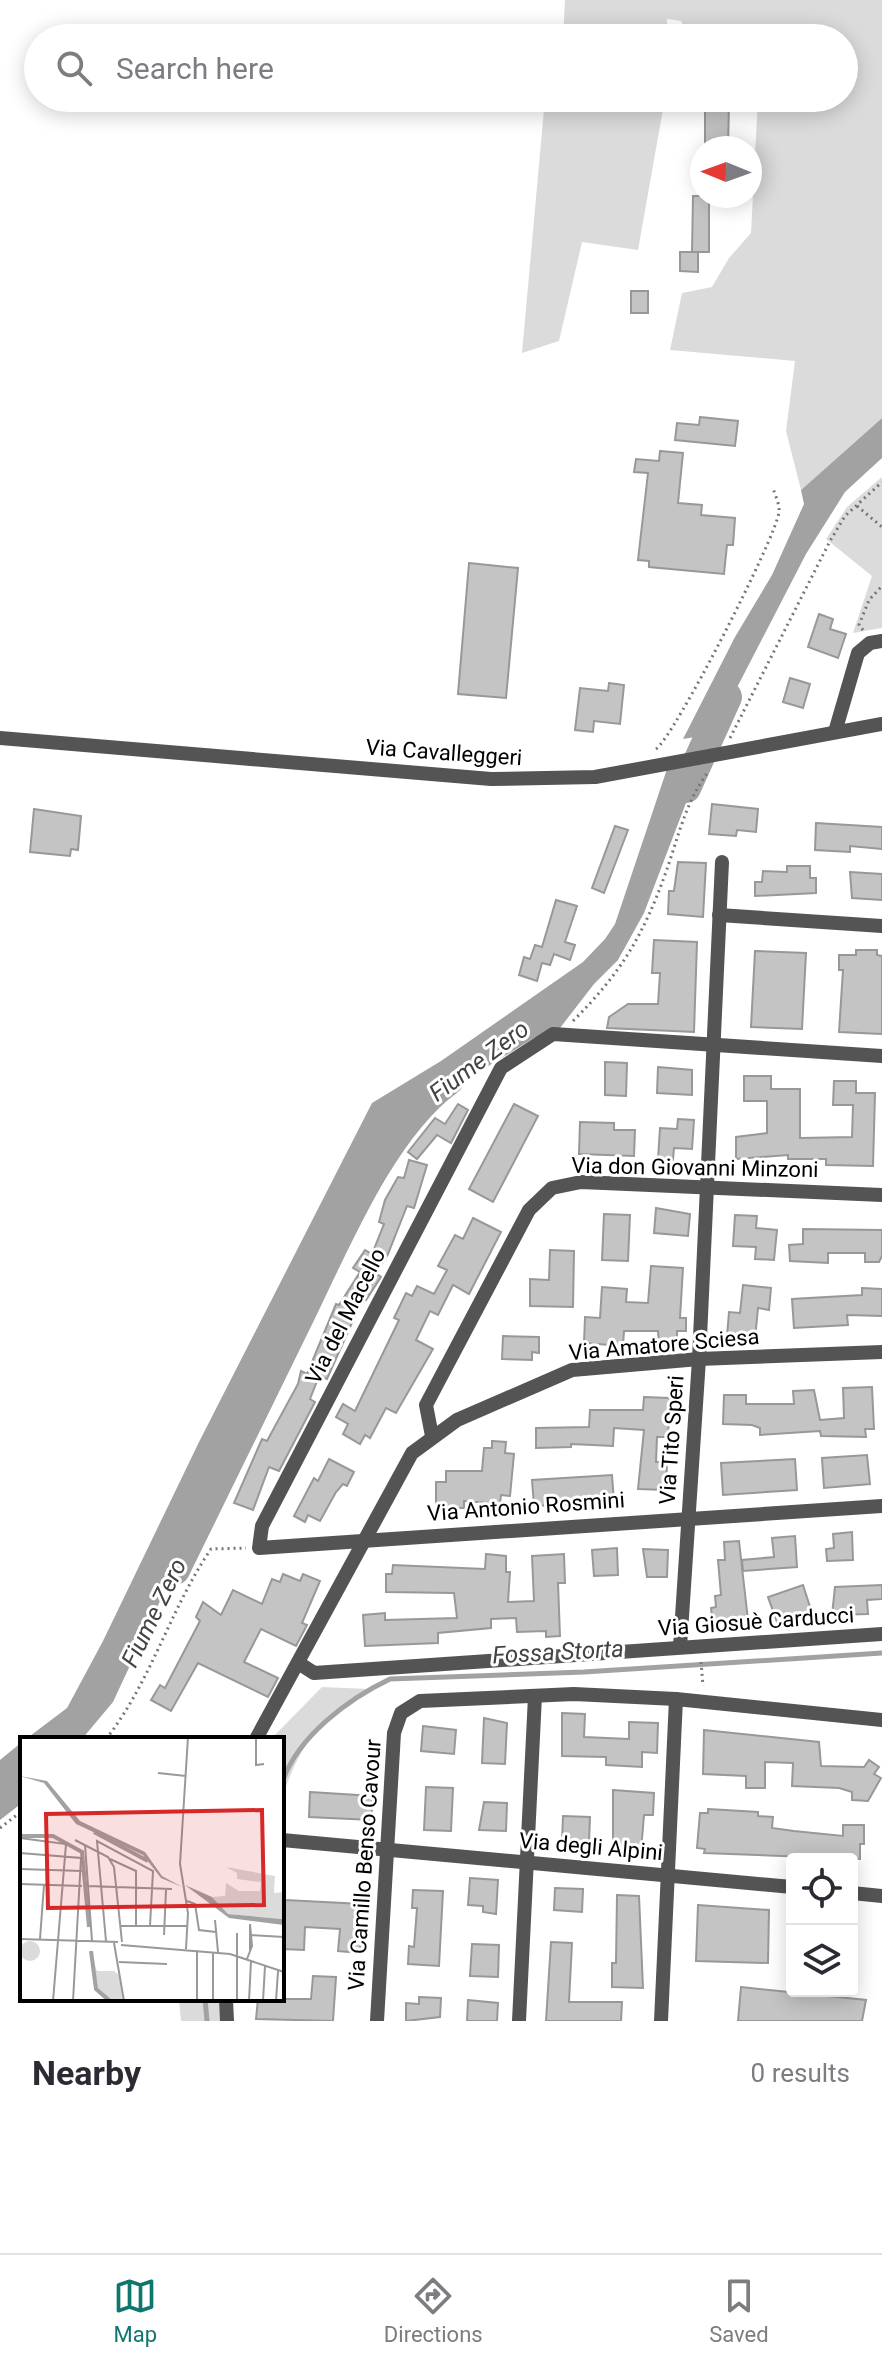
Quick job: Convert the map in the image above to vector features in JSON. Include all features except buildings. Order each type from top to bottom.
[{"type":"street","points":[[835,732],[858,653],[877,642]]},
{"type":"street","name":"Via Cavalleggeri","points":[[0,738],[491,779],[595,777],[882,724]]},
{"type":"street","name":"Via Tito Speri","points":[[680,1647],[699,1359],[722,862]]},
{"type":"street","points":[[719,915],[882,926]]},
{"type":"street","points":[[553,1034],[882,1056]]},
{"type":"street","name":"Via del Macello","points":[[259,1548],[262,1526],[501,1068],[553,1034]]},
{"type":"street","name":"Via don Giovanni Minzoni","points":[[432,1436],[426,1405],[529,1210],[552,1188],[581,1182],[882,1195]]},
{"type":"street","name":"Via Amatore Sciesa","points":[[257,1737],[300,1664],[412,1453],[432,1436],[510,1395],[572,1370],[699,1359],[882,1352]]},
{"type":"street","name":"Via Antonio Rosmini","points":[[365,1539],[882,1506]]},
{"type":"street","points":[[259,1548],[365,1539]]},
{"type":"street","name":"Via Giosuè Carducci","points":[[300,1664],[314,1673],[882,1634]]},
{"type":"street","points":[[519,2021],[535,1696],[676,1699],[882,1720]]},
{"type":"street","name":"Via Camillo Benso Cavour","points":[[377,2021],[394,1733],[401,1713],[420,1701],[535,1696]]},
{"type":"street","points":[[661,2021],[676,1699]]},
{"type":"street","name":"Via degli Alpini","points":[[284,1840],[786,1886]]},
{"type":"street","points":[[858,1894],[882,1896]]},
{"type":"street","points":[[226,2001],[227,2021]]},
{"type":"path","points":[[553,1034],[587,1007],[619,972],[638,943],[681,824],[703,778],[845,516],[882,482]]},
{"type":"path","points":[[647,751],[660,748],[747,588],[780,511],[773,488]]},
{"type":"path","points":[[856,505],[882,527]]},
{"type":"path","points":[[877,642],[859,625],[869,600],[882,586]]},
{"type":"path","points":[[107,1737],[163,1638],[186,1585],[211,1549],[259,1548]]},
{"type":"path","points":[[701,1658],[703,1681]]},
{"type":"path","points":[[0,1828],[20,1813]]},
{"type":"shaded area","points":[[565,0],[882,0],[882,418],[801,490],[786,431],[795,361],[670,350],[682,293],[712,287],[729,258],[751,233],[752,208],[762,208],[762,136],[756,136],[757,112],[858,112],[858,24],[682,24],[681,21],[667,19],[667,24],[564,24]]},
{"type":"shaded area","points":[[544,112],[663,112],[638,250],[582,242],[559,341],[522,353]]},
{"type":"shaded area","points":[[882,477],[882,628],[853,633],[872,576],[826,539],[847,507]]},
{"type":"shaded area","points":[[322,1687],[369,1689],[338,1710],[318,1729],[297,1761],[284,1793],[284,1737],[273,1737]]},
{"type":"shaded area","points":[[179,2001],[219,2001],[221,2021],[181,2021]]},
{"type":"water","points":[[882,418],[882,458],[845,492],[806,554],[713,734],[683,739],[735,637],[772,575],[804,504],[801,490]]},
{"type":"water","points":[[702,761],[644,913],[618,960],[594,984],[560,1028],[534,1038],[400,1120],[241,1427],[113,1702],[84,1737],[29,1737],[67,1708],[372,1103],[441,1061],[583,962],[605,939],[615,924],[668,766]]},
{"type":"water","points":[[20,1744],[20,1805],[0,1820],[0,1760]]},
{"type":"waterway","name":"Fiume Zero","points":[[686,788],[727,697]]},
{"type":"waterway","name":"Fiume Zero","points":[[175,1570],[362,1190],[402,1128],[424,1101],[449,1080]]},
{"type":"waterway","name":"Fossa Storta","points":[[284,1778],[299,1750],[326,1721],[358,1697],[390,1679],[584,1672],[882,1653]]},
{"type":"waterway","name":"Fossa Storta","points":[[205,2001],[207,2021]]}]
